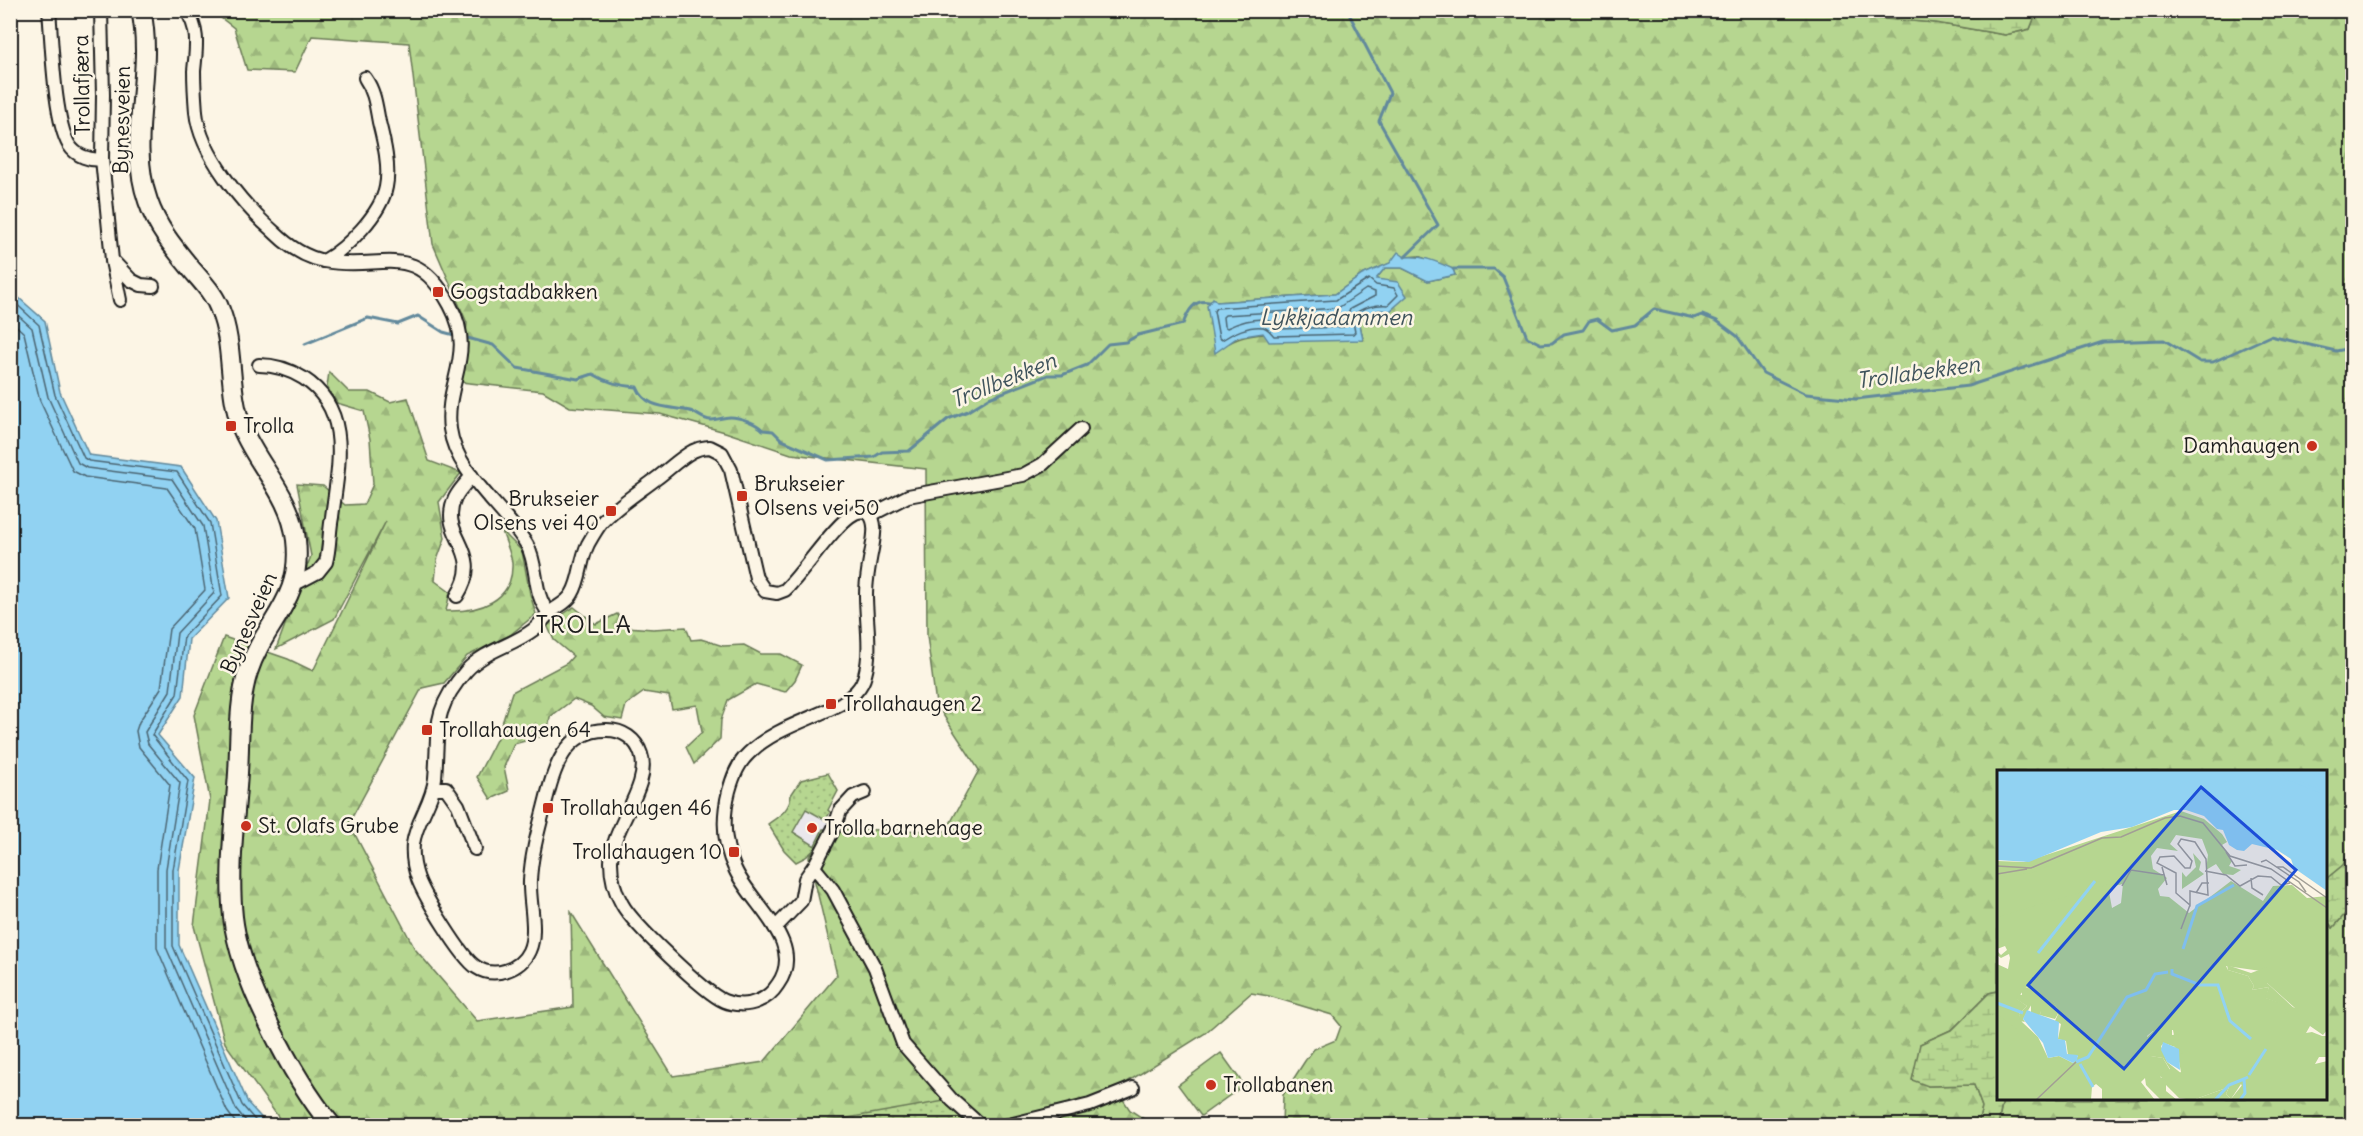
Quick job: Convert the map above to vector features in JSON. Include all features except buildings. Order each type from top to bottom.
[{"type":"main road","name":"Bynesveien","points":[[141,10],[146,51],[140,152],[147,200],[167,239],[204,283],[221,310],[240,422],[255,452],[279,488],[292,519],[297,554],[294,581],[286,603],[257,651],[245,684],[234,837],[232,905],[241,955],[254,992],[284,1051],[332,1125]]},
{"type":"street","name":"Trollafjæra","points":[[49,10],[58,106],[64,134],[71,147],[81,156],[102,159]]},
{"type":"street","name":"Trollafjæra","points":[[101,10],[102,159],[112,260],[120,300]]},
{"type":"street","points":[[186,10],[193,21],[197,35],[194,74],[196,114],[201,130],[214,160],[230,183],[266,225],[296,250],[324,261],[399,262],[417,266],[443,292],[457,320],[462,350],[450,405],[450,429],[454,448],[472,476],[526,545],[532,561],[541,604],[549,613]]},
{"type":"street","points":[[324,261],[346,245],[363,228],[380,203],[385,191],[387,171],[381,128],[375,100],[365,78]]},
{"type":"street","points":[[112,260],[132,280],[141,285],[153,286]]},
{"type":"street","points":[[259,365],[286,370],[298,375],[318,390],[331,404],[339,440],[337,480],[326,562],[318,572],[299,582],[294,581]]},
{"type":"street","points":[[871,515],[874,531],[867,583],[865,677],[857,691],[831,709],[765,740],[748,753],[736,769],[732,779],[724,823],[728,851],[738,876],[782,940],[786,956],[782,978],[767,996],[745,1005],[729,1003],[712,994],[626,912],[616,893],[611,862],[616,836],[644,768],[636,743],[625,734],[612,730],[596,731],[581,736],[568,747],[557,762],[531,866],[530,950],[520,963],[510,969],[494,972],[482,970],[473,965],[458,946],[422,887],[415,868],[414,840],[434,788],[438,723],[445,702],[458,681],[481,657],[533,630],[549,613],[571,596],[588,543],[602,522],[669,468],[702,448],[717,449],[726,458],[731,470],[756,578],[760,585],[769,592],[781,592],[791,584],[850,516],[863,512],[871,515],[908,496],[1023,475],[1043,464],[1081,429]]},
{"type":"street","points":[[457,596],[467,578],[468,568],[452,525],[451,510],[455,498],[472,476]]},
{"type":"street","points":[[434,788],[446,788],[455,798],[476,849]]},
{"type":"street","points":[[775,928],[799,905],[803,897],[805,879],[814,867],[840,811],[853,797],[865,792]]},
{"type":"street","points":[[814,867],[833,890],[875,968],[903,1044],[952,1100],[981,1125]]},
{"type":"street","points":[[1005,1125],[1090,1105],[1133,1088]]},
{"type":"shaded area","points":[[828,773],[838,791],[828,810],[830,812],[827,818],[831,820],[831,823],[817,847],[796,862],[784,850],[768,824],[785,812],[791,795],[801,780]]},
{"type":"green space","points":[[1781,10],[1936,23],[2005,35],[2030,29],[2037,11],[2352,11],[2352,846],[2343,865],[2327,878],[2327,770],[1997,770],[1997,991],[1989,993],[1953,1029],[1920,1044],[1928,1086],[1974,1085],[1982,1107],[1978,1125],[1280,1125],[1282,1124],[1283,1095],[1314,1049],[1336,1040],[1341,1026],[1332,1015],[1269,996],[1251,993],[1204,1034],[1116,1089],[1130,1110],[1153,1125],[284,1125],[225,1043],[194,926],[210,800],[194,715],[224,637],[288,659],[313,671],[386,521],[334,619],[276,649],[311,556],[297,484],[323,486],[345,505],[364,504],[373,484],[370,439],[364,411],[337,403],[327,387],[329,372],[349,392],[370,392],[390,402],[408,398],[429,461],[461,473],[439,502],[445,538],[437,560],[435,581],[450,592],[446,611],[481,607],[500,596],[507,587],[512,563],[502,531],[522,551],[536,614],[510,635],[467,656],[444,683],[422,688],[349,823],[415,949],[477,1021],[573,1007],[571,912],[673,1076],[764,1062],[837,975],[809,857],[823,829],[946,831],[979,770],[936,704],[927,636],[926,469],[791,454],[660,414],[570,407],[543,391],[461,382],[467,323],[433,244],[409,43],[312,36],[295,72],[247,70],[234,28],[212,11]],"holes":[[[1418,256],[1453,269],[1455,275],[1428,281],[1402,268],[1385,268],[1376,279],[1379,310],[1359,319],[1363,340],[1276,333],[1242,338],[1229,343],[1217,302],[1335,294],[1362,275],[1405,257]]]},
{"type":"green space","points":[[2037,10],[2030,29],[2005,35],[1936,23],[1781,11]]},
{"type":"green space","points":[[574,607],[596,624],[617,614],[627,627],[653,629],[686,627],[691,640],[701,639],[723,646],[744,645],[761,654],[781,654],[802,665],[795,680],[785,692],[756,684],[728,700],[721,720],[720,739],[694,764],[686,747],[702,732],[697,705],[672,709],[669,696],[644,692],[626,705],[622,720],[604,717],[591,706],[574,699],[550,717],[547,735],[514,744],[504,767],[509,791],[491,799],[477,777],[498,736],[512,692],[567,663],[573,656],[554,640],[547,625]]},
{"type":"green space","points":[[828,773],[838,791],[828,810],[830,812],[827,818],[831,820],[831,823],[806,809],[793,832],[817,847],[796,862],[784,850],[768,824],[786,809],[791,795],[801,780]]},
{"type":"green space","points":[[2352,846],[2352,906],[2333,928],[2327,920],[2327,878],[2343,865]]},
{"type":"green space","points":[[2352,906],[2352,1125],[1998,1126],[2003,1100],[2327,1100],[2327,920],[2333,928]]},
{"type":"green space","points":[[1997,991],[1997,1100],[2003,1100],[1998,1125],[1978,1125],[1982,1107],[1974,1085],[1928,1086],[1912,1080],[1920,1044],[1953,1029],[1989,993]]},
{"type":"green space","name":"Trollabanen","points":[[1221,1053],[1244,1085],[1201,1116],[1178,1085]]},
{"type":"green space","points":[[950,1100],[975,1126],[802,1126]]},
{"type":"water","name":"Lykkjadammen","points":[[1398,252],[1405,257],[1424,258],[1441,264],[1453,269],[1455,275],[1428,281],[1402,268],[1385,268],[1376,279],[1398,282],[1407,296],[1390,311],[1379,310],[1359,319],[1363,340],[1269,342],[1263,333],[1238,337],[1215,353],[1207,306],[1213,298],[1217,302],[1335,294],[1362,275],[1390,263]]},
{"type":"water","points":[[10,290],[45,321],[60,392],[89,455],[181,467],[216,521],[229,598],[189,639],[183,696],[158,735],[195,778],[179,870],[179,945],[248,1103],[268,1125],[11,1125]]},
{"type":"waterway","points":[[1347,10],[1390,93],[1379,121],[1438,225],[1405,257]]},
{"type":"waterway","name":"Trollabekken","points":[[1453,269],[1494,269],[1503,277],[1527,337],[1541,344],[1552,343],[1564,334],[1583,330],[1589,321],[1597,319],[1612,330],[1635,325],[1654,309],[1694,318],[1702,315],[1717,321],[1737,336],[1763,373],[1806,394],[1856,399],[1968,386],[2103,342],[2164,340],[2200,362],[2213,362],[2270,336],[2336,351],[2352,348]]},
{"type":"waterway","name":"Trollbekken","points":[[464,337],[493,345],[517,368],[578,379],[593,374],[614,383],[637,387],[646,400],[659,406],[690,411],[708,420],[730,417],[743,419],[763,430],[773,431],[782,440],[828,460],[874,457],[882,452],[909,451],[948,419],[968,411],[989,398],[1048,375],[1062,375],[1087,365],[1108,344],[1126,342],[1138,335],[1183,324],[1189,311],[1196,304],[1209,302]]},
{"type":"waterway","name":"Trollbekken","points":[[305,344],[368,318],[398,324],[418,316],[443,332],[458,336]]},
{"type":"place","name":"Gogstadbakken","points":[[438,292]]},
{"type":"place","name":"Trolla","points":[[231,426]]},
{"type":"place","name":"Damhaugen","points":[[2312,446]]},
{"type":"place","name":"Brukseier Olsens vei 50","points":[[742,496]]},
{"type":"place","name":"Brukseier Olsens vei 40","points":[[611,511]]},
{"type":"place","name":"Trollahaugen 2","points":[[831,704]]},
{"type":"place","name":"Trollahaugen 64","points":[[427,730]]},
{"type":"place","name":"Trollahaugen 46","points":[[548,808]]},
{"type":"place","name":"St. Olafs Grube","points":[[246,826]]},
{"type":"place","name":"Trolla barnehage","points":[[812,828]]},
{"type":"place","name":"Trollahaugen 10","points":[[734,852]]},
{"type":"place","name":"Trollabanen","points":[[1211,1085]]},
{"type":"district","name":"TROLLA","points":[[584,625]]}]
